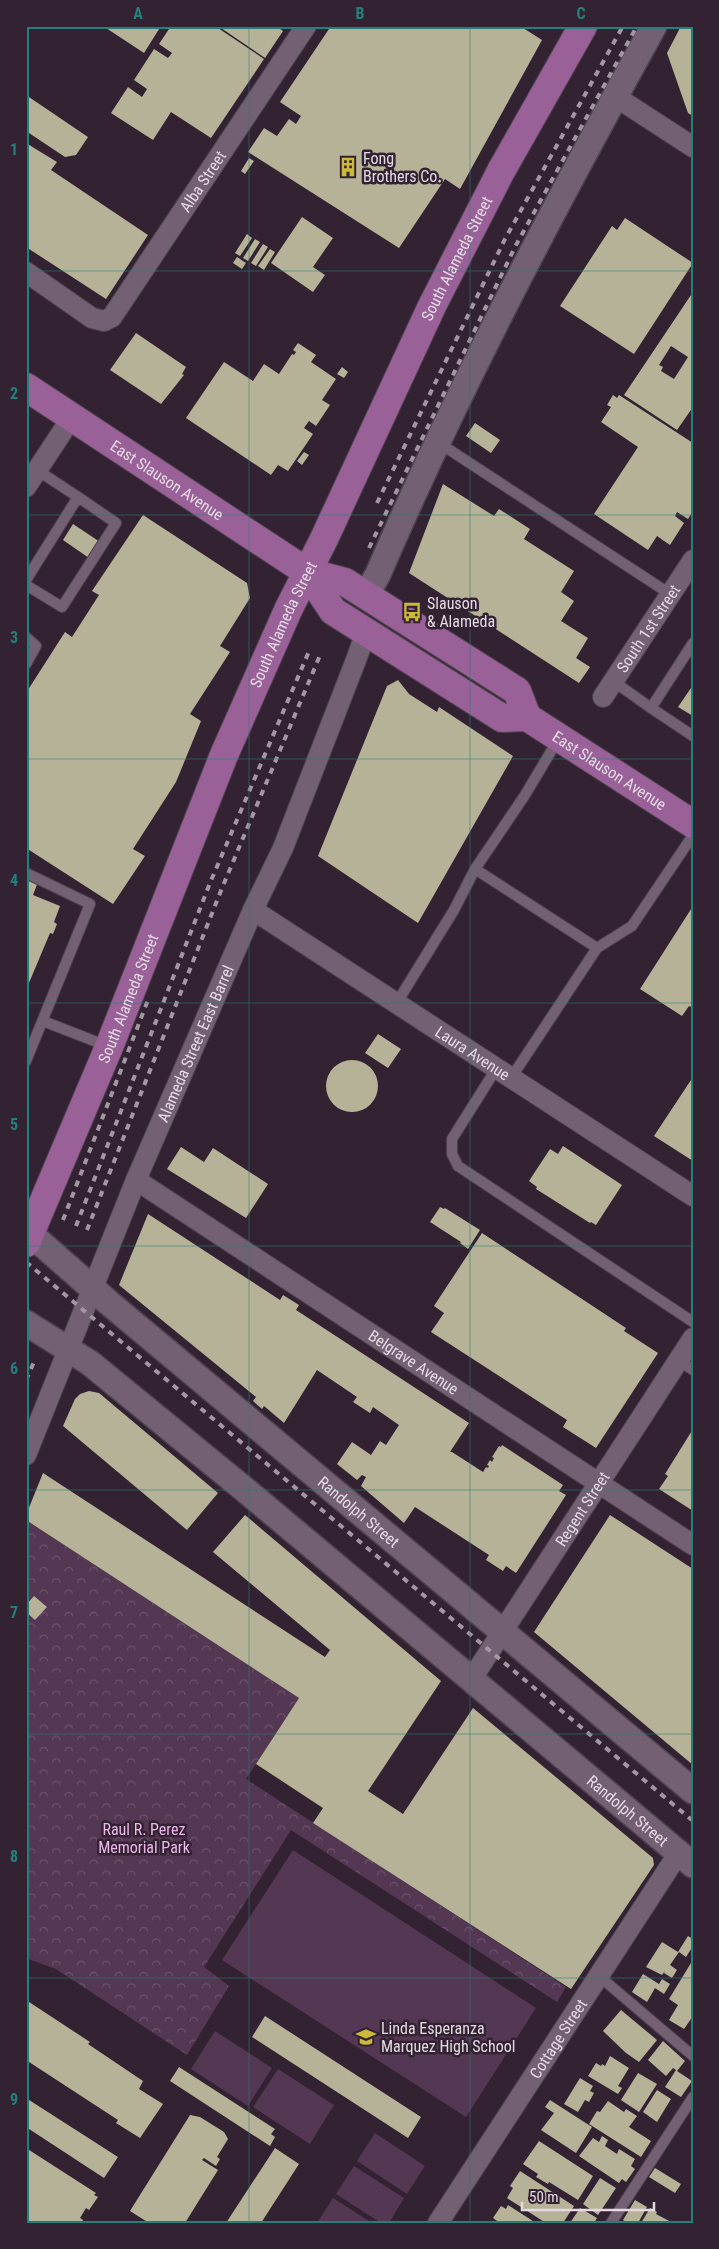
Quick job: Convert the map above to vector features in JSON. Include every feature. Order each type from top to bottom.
[{"type":"main road","name":"South Alameda Street","points":[[28,1235],[109,1047],[224,755],[289,608],[432,306],[501,171],[584,26]]},
{"type":"main road","name":"East Slauson Avenue","points":[[26,387],[307,572],[345,582],[517,691],[527,717]]},
{"type":"main road","name":"East Slauson Avenue","points":[[307,572],[333,611],[502,718],[527,717],[693,824]]},
{"type":"street","name":"Alba Street","points":[[26,272],[92,318],[104,321],[112,317],[306,26]]},
{"type":"street","points":[[366,595],[526,261],[654,26]]},
{"type":"street","points":[[616,97],[693,147]]},
{"type":"street","points":[[26,487],[72,417]]},
{"type":"street","name":"South 1st Street","points":[[608,689],[693,560]]},
{"type":"street","name":"Alameda Street East Barrel","points":[[26,1455],[136,1180],[253,910],[283,848],[366,632]]},
{"type":"street","name":"Laura Avenue","points":[[253,910],[693,1196]]},
{"type":"street","name":"Belgrave Avenue","points":[[136,1180],[693,1545]]},
{"type":"street","name":"Randolph Street","points":[[28,1235],[693,1791]]},
{"type":"street","name":"Randolph Street","points":[[26,1323],[90,1363],[237,1483],[686,1860]]},
{"type":"street","name":"Regent Street","points":[[471,1680],[598,1483],[685,1365],[693,1338]]},
{"type":"street","name":"Cottage Street","points":[[438,2223],[599,1976],[686,1860]]},
{"type":"lane","points":[[439,443],[670,594]]},
{"type":"lane","points":[[26,585],[62,607],[116,523],[37,470]]},
{"type":"lane","points":[[26,580],[78,498]]},
{"type":"lane","points":[[26,637],[36,646],[26,664]]},
{"type":"lane","points":[[651,708],[693,643]]},
{"type":"lane","points":[[608,689],[651,708],[693,736]]},
{"type":"lane","points":[[396,1004],[454,910],[475,869],[560,738]]},
{"type":"lane","points":[[693,835],[632,926],[597,948],[504,1074],[452,1139],[452,1154],[458,1166],[693,1322]]},
{"type":"lane","points":[[475,869],[597,948]]},
{"type":"lane","points":[[26,873],[90,904],[26,1061]]},
{"type":"lane","points":[[43,1021],[109,1047]]},
{"type":"lane","points":[[599,1976],[693,2056]]},
{"type":"lane","points":[[611,2223],[693,2097]]},
{"type":"green space","name":"Raul R. Perez Memorial Park","points":[[26,1520],[299,1698],[246,1779],[566,1987],[557,2002],[291,1830],[204,1967],[229,1986],[187,2055],[56,1969],[26,1958]]},
{"type":"green space","points":[[293,1850],[536,2008],[466,2117],[222,1960]]},
{"type":"green space","points":[[215,2031],[272,2068],[248,2106],[191,2069]]},
{"type":"green space","points":[[278,2069],[334,2105],[310,2144],[253,2107]]},
{"type":"green space","points":[[375,2133],[425,2166],[407,2194],[357,2161]]},
{"type":"green space","points":[[354,2166],[404,2198],[389,2223],[381,2223],[336,2194]]},
{"type":"green space","points":[[333,2198],[372,2223],[317,2223]]},
{"type":"building","points":[[103,26],[161,26],[144,53]]},
{"type":"building","points":[[171,26],[215,26],[264,59],[211,138],[171,112],[153,140],[111,113],[128,87],[142,97],[147,89],[134,80],[154,49],[168,58],[172,53],[159,44]]},
{"type":"building","points":[[218,26],[276,26],[283,31],[265,58]]},
{"type":"building","points":[[331,26],[520,26],[542,40],[460,189],[445,179],[399,248],[248,152],[264,128],[277,136],[289,119],[296,124],[301,116],[280,102]]},
{"type":"building","points":[[681,26],[693,26],[693,116],[688,113],[667,53]]},
{"type":"building","points":[[26,95],[88,137],[76,155],[65,157],[26,131]]},
{"type":"building","points":[[26,143],[57,162],[51,170],[148,235],[106,299],[26,247]]},
{"type":"building","points":[[249,158],[254,161],[245,174],[241,171]]},
{"type":"building","points":[[302,217],[333,238],[313,267],[325,275],[313,292],[271,263]]},
{"type":"building","points":[[625,218],[693,263],[634,354],[560,306],[612,226],[617,230]]},
{"type":"building","points":[[247,234],[252,238],[240,256],[235,253]]},
{"type":"building","points":[[255,239],[260,242],[248,261],[243,258]]},
{"type":"building","points":[[263,244],[268,247],[256,266],[251,263]]},
{"type":"building","points":[[270,249],[275,252],[264,270],[258,266]]},
{"type":"building","points":[[237,257],[246,263],[242,269],[233,263]]},
{"type":"building","points":[[693,292],[693,407],[677,430],[624,395]],"holes":[[[671,346],[688,357],[674,379],[661,371],[663,367],[659,365]]]},
{"type":"building","points":[[136,333],[186,367],[182,374],[184,375],[161,404],[110,370]]},
{"type":"building","points":[[298,343],[316,355],[311,362],[336,379],[322,400],[330,405],[316,426],[309,421],[304,428],[313,434],[288,471],[278,465],[271,475],[186,418],[224,362],[253,381],[264,364],[279,374],[292,354],[294,355],[296,352],[293,350]]},
{"type":"building","points":[[342,367],[348,372],[344,378],[337,374]]},
{"type":"building","points":[[613,395],[617,398],[619,395],[693,443],[693,511],[688,519],[677,512],[675,516],[684,523],[670,545],[657,536],[648,550],[594,514],[638,447],[601,422],[611,407],[607,405]]},
{"type":"building","points":[[475,423],[500,440],[491,453],[466,436]]},
{"type":"building","points":[[304,452],[309,455],[302,465],[297,461]]},
{"type":"building","points":[[443,484],[494,516],[499,509],[530,529],[524,539],[574,571],[561,592],[574,601],[561,621],[588,638],[576,658],[590,667],[579,683],[409,573]]},
{"type":"building","points":[[143,515],[247,583],[250,598],[220,646],[230,652],[190,714],[201,721],[176,782],[133,849],[145,856],[113,904],[26,848],[26,693],[65,632],[72,637],[99,595],[92,591]]},
{"type":"building","points":[[73,524],[100,542],[89,558],[63,540]]},
{"type":"building","points":[[398,680],[409,694],[437,712],[439,707],[513,756],[418,923],[318,856],[387,686]]},
{"type":"building","points":[[693,685],[693,716],[678,707]]},
{"type":"building","points":[[26,877],[38,882],[33,895],[60,906],[54,922],[57,924],[53,934],[50,933],[26,990]]},
{"type":"building","points":[[693,906],[693,1008],[689,1006],[682,1016],[640,989]]},
{"type":"building","points":[[378,1034],[401,1049],[388,1068],[365,1053]]},
{"type":"building","points":[[352,1060],[362,1062],[370,1068],[376,1076],[378,1086],[376,1096],[370,1104],[362,1110],[352,1112],[342,1110],[334,1104],[328,1096],[326,1086],[328,1076],[334,1068],[342,1062]]},
{"type":"building","points":[[693,1077],[693,1161],[654,1136]]},
{"type":"building","points":[[563,1146],[622,1185],[596,1225],[536,1189],[537,1187],[529,1181],[550,1149],[558,1154]]},
{"type":"building","points":[[181,1147],[204,1162],[213,1148],[268,1184],[246,1218],[167,1169]]},
{"type":"building","points":[[440,1207],[445,1208],[480,1230],[468,1249],[461,1242],[430,1222]]},
{"type":"building","points":[[148,1214],[280,1300],[283,1295],[299,1305],[296,1310],[469,1423],[450,1452],[483,1472],[486,1467],[488,1468],[489,1466],[487,1465],[490,1460],[492,1462],[494,1458],[492,1457],[499,1446],[501,1447],[502,1445],[563,1485],[559,1491],[566,1495],[516,1573],[506,1566],[503,1571],[486,1560],[489,1555],[415,1507],[404,1523],[361,1486],[366,1477],[362,1475],[357,1480],[337,1464],[352,1442],[371,1455],[380,1441],[386,1445],[399,1425],[373,1407],[370,1413],[353,1402],[357,1397],[317,1370],[284,1423],[264,1406],[262,1409],[253,1401],[256,1397],[119,1285]]},
{"type":"building","points":[[482,1233],[626,1328],[624,1331],[658,1353],[596,1448],[563,1427],[567,1420],[431,1332],[444,1313],[434,1306]]},
{"type":"building","points":[[89,1391],[99,1393],[218,1493],[187,1530],[63,1426],[75,1399],[80,1394]]},
{"type":"building","points":[[693,1429],[693,1511],[659,1489],[668,1476],[665,1474]]},
{"type":"building","points":[[43,1473],[325,1657],[330,1650],[213,1552],[245,1515],[441,1681],[368,1791],[403,1814],[473,1708],[653,1858],[654,1865],[571,1989],[313,1823],[323,1808],[256,1764],[299,1698],[26,1520],[26,1515]]},
{"type":"building","points":[[610,1515],[693,1569],[693,1765],[534,1632]]},
{"type":"building","points":[[34,1596],[47,1607],[35,1620],[26,1612],[26,1605]]},
{"type":"building","points":[[688,1936],[693,1939],[693,1946],[686,1957],[679,1952],[670,1965],[677,1970],[672,1978],[664,1973],[665,1971],[662,1975],[646,1967],[662,1942],[678,1952]]},
{"type":"building","points":[[691,1963],[693,2016],[684,2029],[669,2020],[678,2005],[669,1999]]},
{"type":"building","points":[[643,1974],[659,1984],[662,1979],[670,1984],[664,1994],[655,1988],[647,2002],[632,1992]]},
{"type":"building","points":[[26,2000],[90,2042],[88,2044],[143,2081],[139,2089],[163,2104],[140,2138],[116,2123],[118,2120],[26,2060]]},
{"type":"building","points":[[621,2010],[657,2040],[639,2062],[626,2053],[603,2031]]},
{"type":"building","points":[[265,2016],[421,2117],[408,2138],[252,2037]]},
{"type":"building","points":[[663,2041],[685,2061],[677,2071],[692,2081],[681,2097],[665,2087],[676,2070],[673,2068],[666,2076],[648,2060]]},
{"type":"building","points":[[610,2056],[629,2068],[618,2086],[622,2088],[618,2094],[588,2076],[596,2063],[605,2066]]},
{"type":"building","points":[[179,2067],[275,2129],[271,2134],[275,2137],[270,2146],[170,2081]]},
{"type":"building","points":[[638,2073],[657,2084],[639,2112],[621,2100]]},
{"type":"building","points":[[580,2078],[593,2086],[590,2091],[594,2093],[589,2102],[585,2100],[578,2112],[564,2104]]},
{"type":"building","points":[[657,2090],[671,2099],[657,2122],[643,2112]]},
{"type":"building","points":[[26,2098],[118,2157],[104,2178],[26,2127]]},
{"type":"building","points":[[550,2100],[592,2127],[576,2153],[541,2130],[554,2113],[545,2107]]},
{"type":"building","points":[[608,2101],[624,2112],[626,2109],[637,2116],[629,2127],[651,2141],[641,2157],[589,2124],[597,2111],[600,2112]]},
{"type":"building","points":[[190,2115],[200,2117],[224,2132],[228,2139],[217,2157],[220,2159],[216,2166],[204,2158],[202,2160],[218,2170],[185,2223],[149,2223],[130,2211]]},
{"type":"building","points":[[602,2136],[608,2140],[605,2146],[617,2154],[619,2149],[635,2159],[631,2166],[635,2169],[626,2182],[622,2179],[619,2183],[579,2156],[593,2138],[599,2142]]},
{"type":"building","points":[[539,2141],[593,2176],[578,2200],[549,2182],[548,2184],[536,2177],[538,2174],[523,2164]]},
{"type":"building","points":[[26,2148],[96,2193],[94,2195],[98,2197],[89,2210],[86,2208],[80,2218],[83,2220],[81,2223],[26,2223]]},
{"type":"building","points":[[275,2148],[299,2164],[261,2223],[226,2223]]},
{"type":"building","points":[[655,2168],[681,2184],[675,2193],[649,2177]]},
{"type":"building","points":[[520,2171],[574,2206],[563,2223],[546,2223],[507,2198],[513,2188],[510,2186]]},
{"type":"building","points":[[600,2178],[616,2188],[598,2215],[583,2204]]},
{"type":"building","points":[[635,2200],[647,2207],[638,2223],[627,2223],[623,2220]]},
{"type":"building","points":[[508,2205],[536,2223],[500,2223],[493,2218],[501,2206],[506,2209]]},
{"type":"building","points":[[580,2208],[597,2218],[594,2223],[570,2223]]},
{"type":"building","points":[[650,2208],[657,2212],[656,2214],[673,2223],[641,2223]]},
{"type":"railway","points":[[377,503],[505,239],[623,26]]},
{"type":"railway","points":[[369,548],[516,245],[637,26]]},
{"type":"railway","points":[[76,1226],[210,883],[310,649]]},
{"type":"railway","points":[[87,1230],[222,888],[321,653]]},
{"type":"railway","points":[[63,1220],[148,1000]]},
{"type":"railway","points":[[26,1262],[693,1821]]},
{"type":"railway","points":[[26,1380],[34,1362]]},
{"type":"place","name":"Fong Brothers Co.","points":[[348,167]]},
{"type":"place","name":"Slauson & Alameda","points":[[412,612]]},
{"type":"place","name":"Linda Esperanza Marquez High School","points":[[366,2037]]}]
